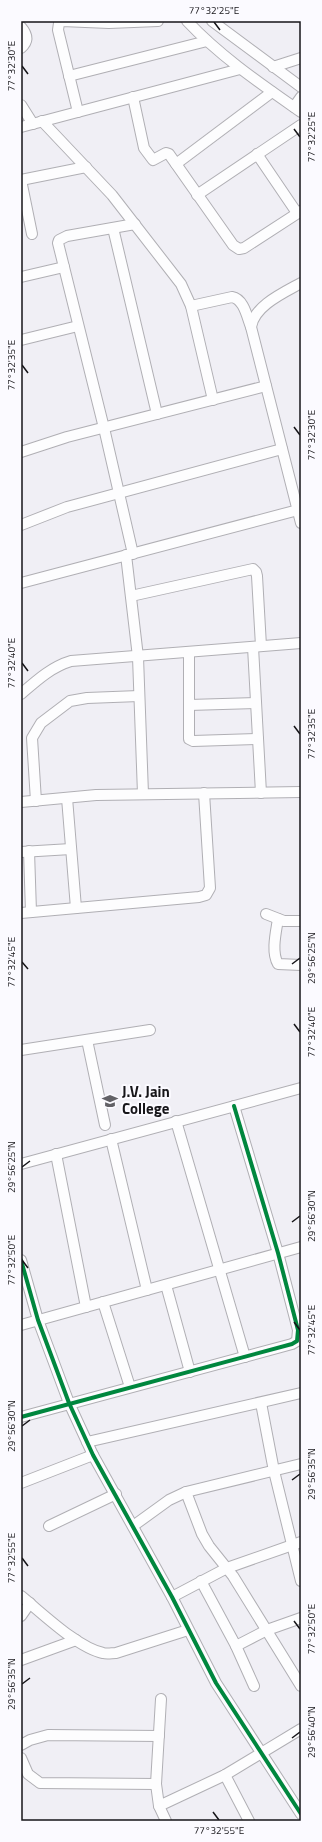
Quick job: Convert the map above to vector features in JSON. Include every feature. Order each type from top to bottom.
[{"type":"street","points":[[78,112],[58,30],[59,23],[158,21]]},
{"type":"street","points":[[187,21],[209,28],[273,67],[301,87]]},
{"type":"street","points":[[21,27],[27,38],[26,43],[21,48]]},
{"type":"street","points":[[69,76],[209,28]]},
{"type":"street","points":[[209,28],[240,69],[272,92],[298,105]]},
{"type":"street","points":[[273,67],[301,58]]},
{"type":"street","points":[[21,127],[240,69]]},
{"type":"street","points":[[176,164],[272,92]]},
{"type":"street","points":[[133,97],[146,152],[150,158],[155,160],[166,153],[176,164],[233,245],[239,249],[244,248],[299,212],[257,154]]},
{"type":"street","points":[[21,105],[86,167],[112,195],[181,284],[191,306],[212,400]]},
{"type":"street","points":[[197,195],[301,125]]},
{"type":"street","points":[[32,234],[21,180],[86,167]]},
{"type":"street","points":[[136,224],[62,237],[58,243],[104,428],[130,555],[131,596],[138,657],[143,794]]},
{"type":"street","points":[[113,228],[157,414]]},
{"type":"street","points":[[21,278],[64,268]]},
{"type":"street","points":[[252,327],[252,320],[263,307],[301,283]]},
{"type":"street","points":[[191,306],[232,297],[237,298],[241,302],[252,327],[301,523]]},
{"type":"street","points":[[21,340],[78,326]]},
{"type":"street","points":[[21,452],[49,442],[266,386]]},
{"type":"street","points":[[21,525],[67,506],[282,449]]},
{"type":"street","points":[[21,583],[298,510]]},
{"type":"street","points":[[131,596],[253,569],[256,572],[256,703],[261,792]]},
{"type":"street","points":[[22,689],[61,664],[71,661],[138,657],[301,643]]},
{"type":"street","points":[[189,652],[190,741],[258,739]]},
{"type":"street","points":[[36,801],[32,738],[41,724],[70,701],[87,698],[139,696]]},
{"type":"street","points":[[189,705],[256,703]]},
{"type":"street","points":[[21,802],[96,795],[301,792]]},
{"type":"street","points":[[71,849],[25,852],[26,913],[200,897],[206,895],[210,888],[204,793]]},
{"type":"street","points":[[67,798],[76,908]]},
{"type":"street","points":[[266,914],[290,922],[301,921]]},
{"type":"street","points":[[278,919],[275,953],[276,960],[278,964],[301,965]]},
{"type":"street","points":[[21,1050],[150,1030]]},
{"type":"street","points":[[87,1040],[105,1125]]},
{"type":"street","points":[[21,1164],[301,1088]]},
{"type":"street","points":[[21,1417],[245,1357],[292,1344],[297,1341],[298,1330],[278,1254],[234,1106]]},
{"type":"street","points":[[176,1121],[245,1357]]},
{"type":"street","points":[[111,1139],[147,1290]]},
{"type":"street","points":[[56,1154],[86,1307]]},
{"type":"street","points":[[21,1325],[301,1247]]},
{"type":"street","points":[[21,1260],[38,1320],[69,1403],[87,1442],[172,1597],[216,1683],[301,1814]]},
{"type":"street","points":[[166,1284],[190,1372]]},
{"type":"street","points":[[103,1302],[130,1387]]},
{"type":"street","points":[[87,1442],[301,1393]]},
{"type":"street","points":[[261,1403],[274,1471],[296,1543],[301,1581]]},
{"type":"street","points":[[21,1483],[94,1455]]},
{"type":"street","points":[[133,1526],[169,1500],[186,1492],[301,1464]]},
{"type":"street","points":[[186,1492],[202,1534],[209,1546],[226,1568],[267,1630],[296,1668],[301,1686]]},
{"type":"street","points":[[49,1526],[116,1494]]},
{"type":"street","points":[[172,1597],[226,1568],[296,1543]]},
{"type":"street","points":[[201,1581],[236,1646],[254,1686]]},
{"type":"street","points":[[21,1596],[76,1640],[92,1650],[105,1654],[116,1653],[188,1630]]},
{"type":"street","points":[[21,1616],[30,1604]]},
{"type":"street","points":[[236,1646],[267,1630],[301,1618]]},
{"type":"street","points":[[21,1660],[76,1640]]},
{"type":"street","points":[[161,1699],[156,1784],[159,1806],[166,1821]]},
{"type":"street","points":[[159,1806],[225,1775],[301,1729]]},
{"type":"street","points":[[21,1745],[30,1740],[48,1735],[159,1736]]},
{"type":"street","points":[[21,1758],[28,1774],[40,1783],[156,1784]]},
{"type":"street","points":[[225,1775],[249,1821]]},
{"type":"cycle path","points":[[21,1417],[292,1344],[297,1341],[298,1330],[278,1253],[234,1106]]},
{"type":"cycle path","points":[[21,1260],[38,1320],[69,1403],[93,1455],[172,1597],[216,1683],[301,1814]]},
{"type":"place","name":"J.V. Jain College","points":[[110,1101]]}]
